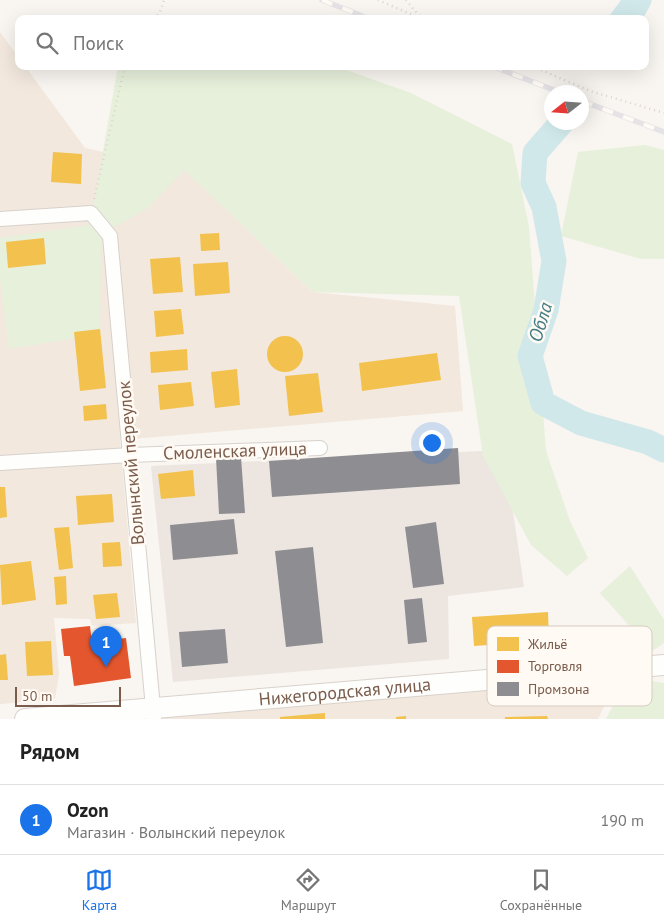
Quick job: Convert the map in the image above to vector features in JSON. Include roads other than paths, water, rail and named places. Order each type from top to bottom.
[{"type":"street","name":"Волынский переулок","points":[[0,219],[91,213],[110,236],[154,714]]},
{"type":"street","name":"Смоленская улица","points":[[0,463],[130,455],[320,448]]},
{"type":"street","name":"Нижегородская улица","points":[[25,719],[154,714],[487,678]]},
{"type":"water","points":[[621,0],[639,0],[630,15],[610,15]]},
{"type":"waterway","name":"Обла","points":[[630,15],[639,0]]},
{"type":"waterway","name":"Обла","points":[[555,130],[535,153],[533,183],[544,207],[554,261],[546,310],[530,356],[543,403],[581,423],[648,442],[664,450]]},
{"type":"railway","points":[[322,0],[360,15]]},
{"type":"railway","points":[[502,70],[544,86]]},
{"type":"railway","points":[[589,104],[664,132]]},
{"type":"place","name":"Ozon","points":[[106,667]]}]
